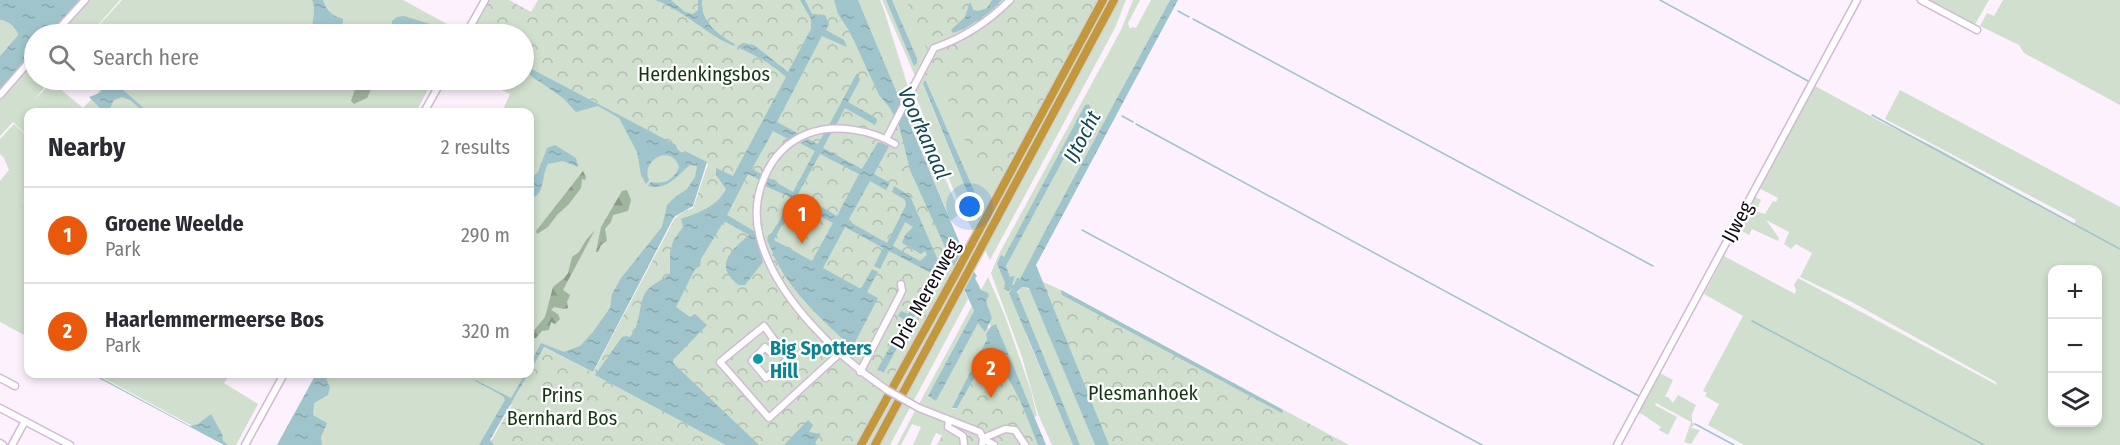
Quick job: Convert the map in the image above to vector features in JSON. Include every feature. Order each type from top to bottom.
[{"type":"highway","name":"Drie Merenweg","points":[[861,445],[955,276],[1103,0]]},
{"type":"highway","name":"Drie Merenweg","points":[[875,445],[1114,0]]},
{"type":"street","points":[[63,24],[85,0]]},
{"type":"street","points":[[472,24],[485,0]]},
{"type":"street","points":[[886,138],[935,48],[961,38],[985,24],[1010,0]]},
{"type":"street","name":"IJweg","points":[[1617,445],[1857,0]]},
{"type":"street","points":[[1921,0],[1977,30]]},
{"type":"street","points":[[0,95],[24,67]]},
{"type":"street","points":[[426,108],[436,90]]},
{"type":"street","points":[[896,144],[886,138],[853,130],[835,129],[806,134],[792,143],[769,168],[760,188],[756,211],[757,225],[766,255],[783,289],[840,353],[861,372],[887,390],[919,408],[980,432],[983,442]]},
{"type":"street","points":[[861,372],[902,291],[901,284]]},
{"type":"street","points":[[770,352],[765,347],[752,361],[766,378],[788,359],[764,326],[720,362],[769,418],[840,353]]},
{"type":"street","points":[[0,378],[15,386]]},
{"type":"street","points":[[245,445],[282,378]]},
{"type":"street","points":[[0,408],[70,445]]},
{"type":"street","points":[[15,444],[25,421]]},
{"type":"street","points":[[949,421],[948,427],[963,436],[964,445]]},
{"type":"street","points":[[983,442],[999,431],[1010,428],[1015,430],[1024,445]]},
{"type":"street","points":[[983,442],[994,445]]},
{"type":"green space","points":[[87,0],[120,0],[99,24],[65,24]]},
{"type":"green space","points":[[122,0],[403,0],[447,24],[100,24]]},
{"type":"green space","points":[[488,0],[509,0],[531,12],[538,0],[834,0],[839,15],[853,33],[894,112],[928,52],[906,0],[1098,0],[997,186],[981,177],[933,65],[899,123],[955,270],[857,445],[489,445],[527,378],[534,378],[534,366],[544,349],[593,373],[675,218],[693,208],[708,164],[686,152],[682,154],[677,151],[677,147],[534,70],[534,24],[475,24]]},
{"type":"green space","points":[[858,0],[880,0],[908,87],[900,101]]},
{"type":"green space","points":[[882,0],[886,0],[915,65],[917,58],[892,0],[909,0],[930,49],[915,76]]},
{"type":"green space","points":[[1105,0],[1111,0],[969,265],[967,259]]},
{"type":"green space","points":[[1117,0],[1126,0],[1115,28],[990,260],[984,247]]},
{"type":"green space","points":[[1133,0],[1140,0],[1128,23],[1130,29],[1136,28],[1151,0],[1170,0],[1021,279],[1011,285],[1015,277],[1010,277],[1006,266],[1091,108],[1089,103],[1004,258],[1002,256],[997,264],[1005,283],[1012,287],[1027,337],[1073,445],[1052,445],[1038,414],[1022,357],[991,273],[999,254],[1121,30]]},
{"type":"green space","points":[[1926,0],[1989,0],[1974,26]]},
{"type":"green space","points":[[2003,0],[2120,0],[2120,105],[2024,53],[2019,45],[1980,26],[1987,13],[1994,16]]},
{"type":"green space","points":[[0,20],[12,25],[18,35],[0,56]]},
{"type":"green space","points":[[616,58],[693,158],[700,172],[587,366],[543,344],[534,360],[534,108],[504,108],[510,94],[502,90],[534,90],[534,65]]},
{"type":"green space","points":[[932,62],[984,177],[999,184],[991,198],[988,211],[974,233],[958,201],[914,92]],"holes":[[[926,81],[983,211],[979,221],[923,85]]]},
{"type":"green space","points":[[24,71],[24,90],[42,90],[34,100],[44,90],[62,90],[83,108],[24,108],[24,132],[13,122],[0,136],[0,98]]},
{"type":"green space","points":[[1815,86],[1885,124],[1933,146],[2074,224],[2076,220],[1885,119],[1900,90],[2120,207],[2120,445],[1744,445],[1708,425],[1719,404],[1705,396],[1707,393],[1703,391],[1743,316],[1704,294],[1724,256],[1795,294],[1794,285],[1798,278],[1997,385],[1996,382],[1850,301],[1800,277],[1812,253],[1796,244],[1791,249],[1784,244],[1789,232],[1766,220],[1779,238],[1778,241],[1752,229],[1749,235],[1738,229],[1755,197],[1761,200],[1758,212],[1765,214],[1773,201],[1776,202],[1778,198],[1759,188]]},
{"type":"green space","points":[[100,90],[428,90],[418,108],[83,108]]},
{"type":"green space","points":[[355,90],[371,90],[367,98],[354,104],[351,101]]},
{"type":"green space","points":[[911,98],[960,213],[951,221],[904,109]]},
{"type":"green space","points":[[14,124],[24,133],[24,200],[20,204],[24,200],[24,335],[0,322],[0,181],[9,170],[0,154],[0,139]]},
{"type":"green space","points":[[583,171],[586,177],[585,180],[582,179],[581,188],[548,227],[537,234],[536,231]]},
{"type":"green space","points":[[627,190],[631,200],[628,211],[613,215],[605,229],[607,241],[596,252],[601,227],[622,191]]},
{"type":"green space","points":[[595,230],[563,290],[570,295],[567,302],[568,308],[554,307],[551,310],[558,314],[560,319],[555,324],[551,322],[549,330],[542,331],[534,338],[534,330],[545,317],[553,287],[568,273],[572,257],[579,252]]},
{"type":"green space","points":[[957,276],[960,281],[872,445],[866,445]]},
{"type":"green space","points":[[988,277],[1005,316],[1031,391],[1037,416],[1034,417],[996,324],[991,326],[989,324],[992,318],[986,301],[989,296],[981,290]]},
{"type":"green space","name":"Plesmanhoek","points":[[1041,281],[1061,290],[1349,445],[1108,445]]},
{"type":"green space","points":[[1022,287],[1030,289],[1095,445],[1080,445],[1017,294]]},
{"type":"green space","points":[[963,288],[968,299],[890,445],[877,445]]},
{"type":"green space","points":[[972,306],[974,312],[928,397],[936,400],[978,322],[985,331],[987,327],[989,329],[986,334],[987,339],[952,409],[957,408],[977,418],[949,418],[919,404]]},
{"type":"green space","name":"Prins Bernhard Bos","points":[[543,347],[593,372],[590,376],[585,445],[508,403],[484,445],[279,445],[318,378],[524,378],[512,402],[526,378],[534,378],[534,363]]},
{"type":"green space","points":[[987,351],[1013,381],[1041,445],[937,445]]},
{"type":"green space","points":[[1660,373],[1673,380],[1665,397],[1673,403],[1678,395],[1696,405],[1692,414],[1692,422],[1695,424],[1691,428],[1700,430],[1691,444],[1684,442],[1691,422],[1656,403],[1655,405],[1677,417],[1668,435],[1659,430],[1661,427],[1638,413]]},
{"type":"green space","points":[[103,378],[227,378],[224,383],[258,404],[236,445],[228,445]]},
{"type":"green space","points":[[916,409],[952,426],[967,445],[936,433],[930,445],[913,445],[921,427],[912,424],[901,445],[897,445]]},
{"type":"water","points":[[0,0],[79,0],[58,24],[24,24],[24,62],[0,89],[0,56],[18,35],[12,25],[0,20]]},
{"type":"water","points":[[312,0],[323,0],[328,10],[343,19],[343,23],[313,24]]},
{"type":"water","points":[[655,0],[671,0],[685,12],[693,14],[698,10],[698,0],[702,0],[702,8],[707,21],[717,32],[735,44],[734,46],[666,4]]},
{"type":"water","points":[[800,0],[805,0],[812,14],[825,15],[829,24],[826,30],[844,40],[847,47],[822,36],[777,122],[801,135],[792,141],[773,131],[752,169],[763,175],[760,180],[748,174],[727,215],[754,231],[763,262],[745,285],[738,285],[735,282],[727,270],[727,258],[749,235],[724,221],[701,259],[700,266],[695,269],[676,307],[690,317],[695,314],[707,325],[673,360],[673,363],[759,445],[726,445],[595,375],[622,337],[630,337],[634,332],[646,291],[670,273],[670,253],[673,241],[683,227],[681,219],[706,208],[722,195],[726,189],[716,175],[716,168],[733,176],[786,77],[763,60],[737,47],[743,43],[754,45],[788,72],[811,29],[811,19]]},
{"type":"water","points":[[834,0],[858,0],[969,265],[977,276],[975,278],[981,290],[989,296],[986,301],[992,318],[985,332],[978,323],[936,401],[928,396],[974,311],[910,170],[899,125],[890,108],[879,95],[850,32],[838,14]]},
{"type":"water","points":[[886,0],[892,0],[917,58],[914,66]]},
{"type":"water","points":[[992,0],[1002,0],[987,14],[964,29],[953,33],[951,30],[965,17],[970,2],[973,10],[978,11],[987,8]]},
{"type":"water","points":[[1170,0],[1178,0],[1036,265],[1109,445],[1095,445],[1029,288],[1022,287],[1017,292],[1080,445],[1073,445],[1009,293],[1012,288],[1008,291],[1004,289],[1005,283],[997,264],[1001,255],[1004,257],[1085,105],[1089,104],[1091,108],[1006,266],[1010,277],[1015,276],[1012,285],[1017,278],[1020,279]]},
{"type":"water","points":[[404,16],[430,24],[392,24],[397,17]]},
{"type":"water","points":[[534,70],[676,145],[682,153],[685,151],[707,162],[693,206],[674,217],[593,372],[544,347],[534,364],[534,356],[541,343],[564,352],[580,346],[593,332],[610,308],[612,294],[621,278],[662,227],[667,205],[687,189],[695,177],[697,166],[690,165],[666,184],[648,186],[651,182],[660,183],[672,178],[679,167],[675,160],[664,155],[653,161],[649,166],[647,173],[649,180],[646,184],[641,175],[637,152],[619,118],[598,106],[576,112],[563,98],[534,78]]},
{"type":"water","points":[[857,73],[860,80],[848,102],[876,118],[875,125],[845,108],[835,127],[828,127]]},
{"type":"water","points":[[926,81],[983,211],[979,221],[923,84]]},
{"type":"water","points":[[102,90],[123,90],[144,108],[139,108],[122,97],[114,100],[110,108],[100,108],[89,97],[100,93]]},
{"type":"water","points":[[824,133],[831,133],[823,148],[862,169],[878,142],[889,146],[874,174],[890,183],[886,190],[870,181],[848,221],[887,243],[906,205],[905,200],[892,192],[894,186],[910,196],[941,267],[884,372],[877,370],[905,320],[898,316],[901,311],[908,314],[931,273],[889,251],[880,269],[874,266],[883,248],[845,227],[823,268],[861,289],[872,269],[878,272],[867,292],[878,298],[852,348],[789,282],[772,256],[773,253],[767,240],[780,220],[790,197],[765,186],[767,177],[793,192],[815,151],[800,143],[808,139],[818,144]],"holes":[[[820,154],[859,174],[837,216],[820,206],[816,214],[833,223],[812,261],[774,240],[794,202],[813,212],[817,205],[798,194]],[[905,222],[913,227],[905,235],[902,243],[921,254],[925,251],[927,255],[920,261],[893,246]]]},
{"type":"water","points":[[555,145],[576,158],[578,167],[563,161],[548,164],[541,189],[534,196],[534,176],[538,172],[547,148]]},
{"type":"water","points":[[1061,290],[1283,410],[1282,413],[1062,295]]},
{"type":"water","points":[[996,324],[1046,445],[1038,445],[1013,387],[999,366],[991,359],[983,362],[957,408],[952,408],[987,339],[986,334],[991,326]]},
{"type":"water","points":[[98,378],[190,426],[198,424],[211,414],[222,434],[223,441],[228,445],[224,445]]},
{"type":"water","points":[[314,378],[327,378],[330,387],[328,395],[314,403],[313,415],[327,423],[321,437],[322,445],[277,445]]},
{"type":"water","points":[[523,378],[526,378],[490,440],[494,445],[479,445],[505,400],[503,396],[475,381],[511,398]]},
{"type":"water","points":[[808,420],[813,425],[809,432],[821,434],[815,443],[817,445],[784,445]]},
{"type":"waterway","points":[[1660,0],[1808,81]]},
{"type":"waterway","points":[[1178,11],[1189,17]]},
{"type":"waterway","points":[[1193,19],[1653,266]]},
{"type":"waterway","points":[[1872,115],[2120,249]]},
{"type":"waterway","points":[[1122,116],[1133,122]]},
{"type":"waterway","points":[[1136,124],[1639,396]]},
{"type":"waterway","points":[[1082,230],[1482,445]]},
{"type":"waterway","points":[[1752,321],[1984,445]]},
{"type":"waterway","points":[[1695,424],[1734,445]]},
{"type":"place","name":"Groene Weelde","points":[[802,244]]},
{"type":"place","name":"Big Spotters Hill","points":[[758,359]]},
{"type":"place","name":"Haarlemmermeerse Bos","points":[[991,398]]},
{"type":"park label","name":"Herdenkingsbos","points":[[704,74]]},
{"type":"water label","name":"Voorkanaal","points":[[924,133]]},
{"type":"water label","name":"IJtocht","points":[[1082,137]]}]
